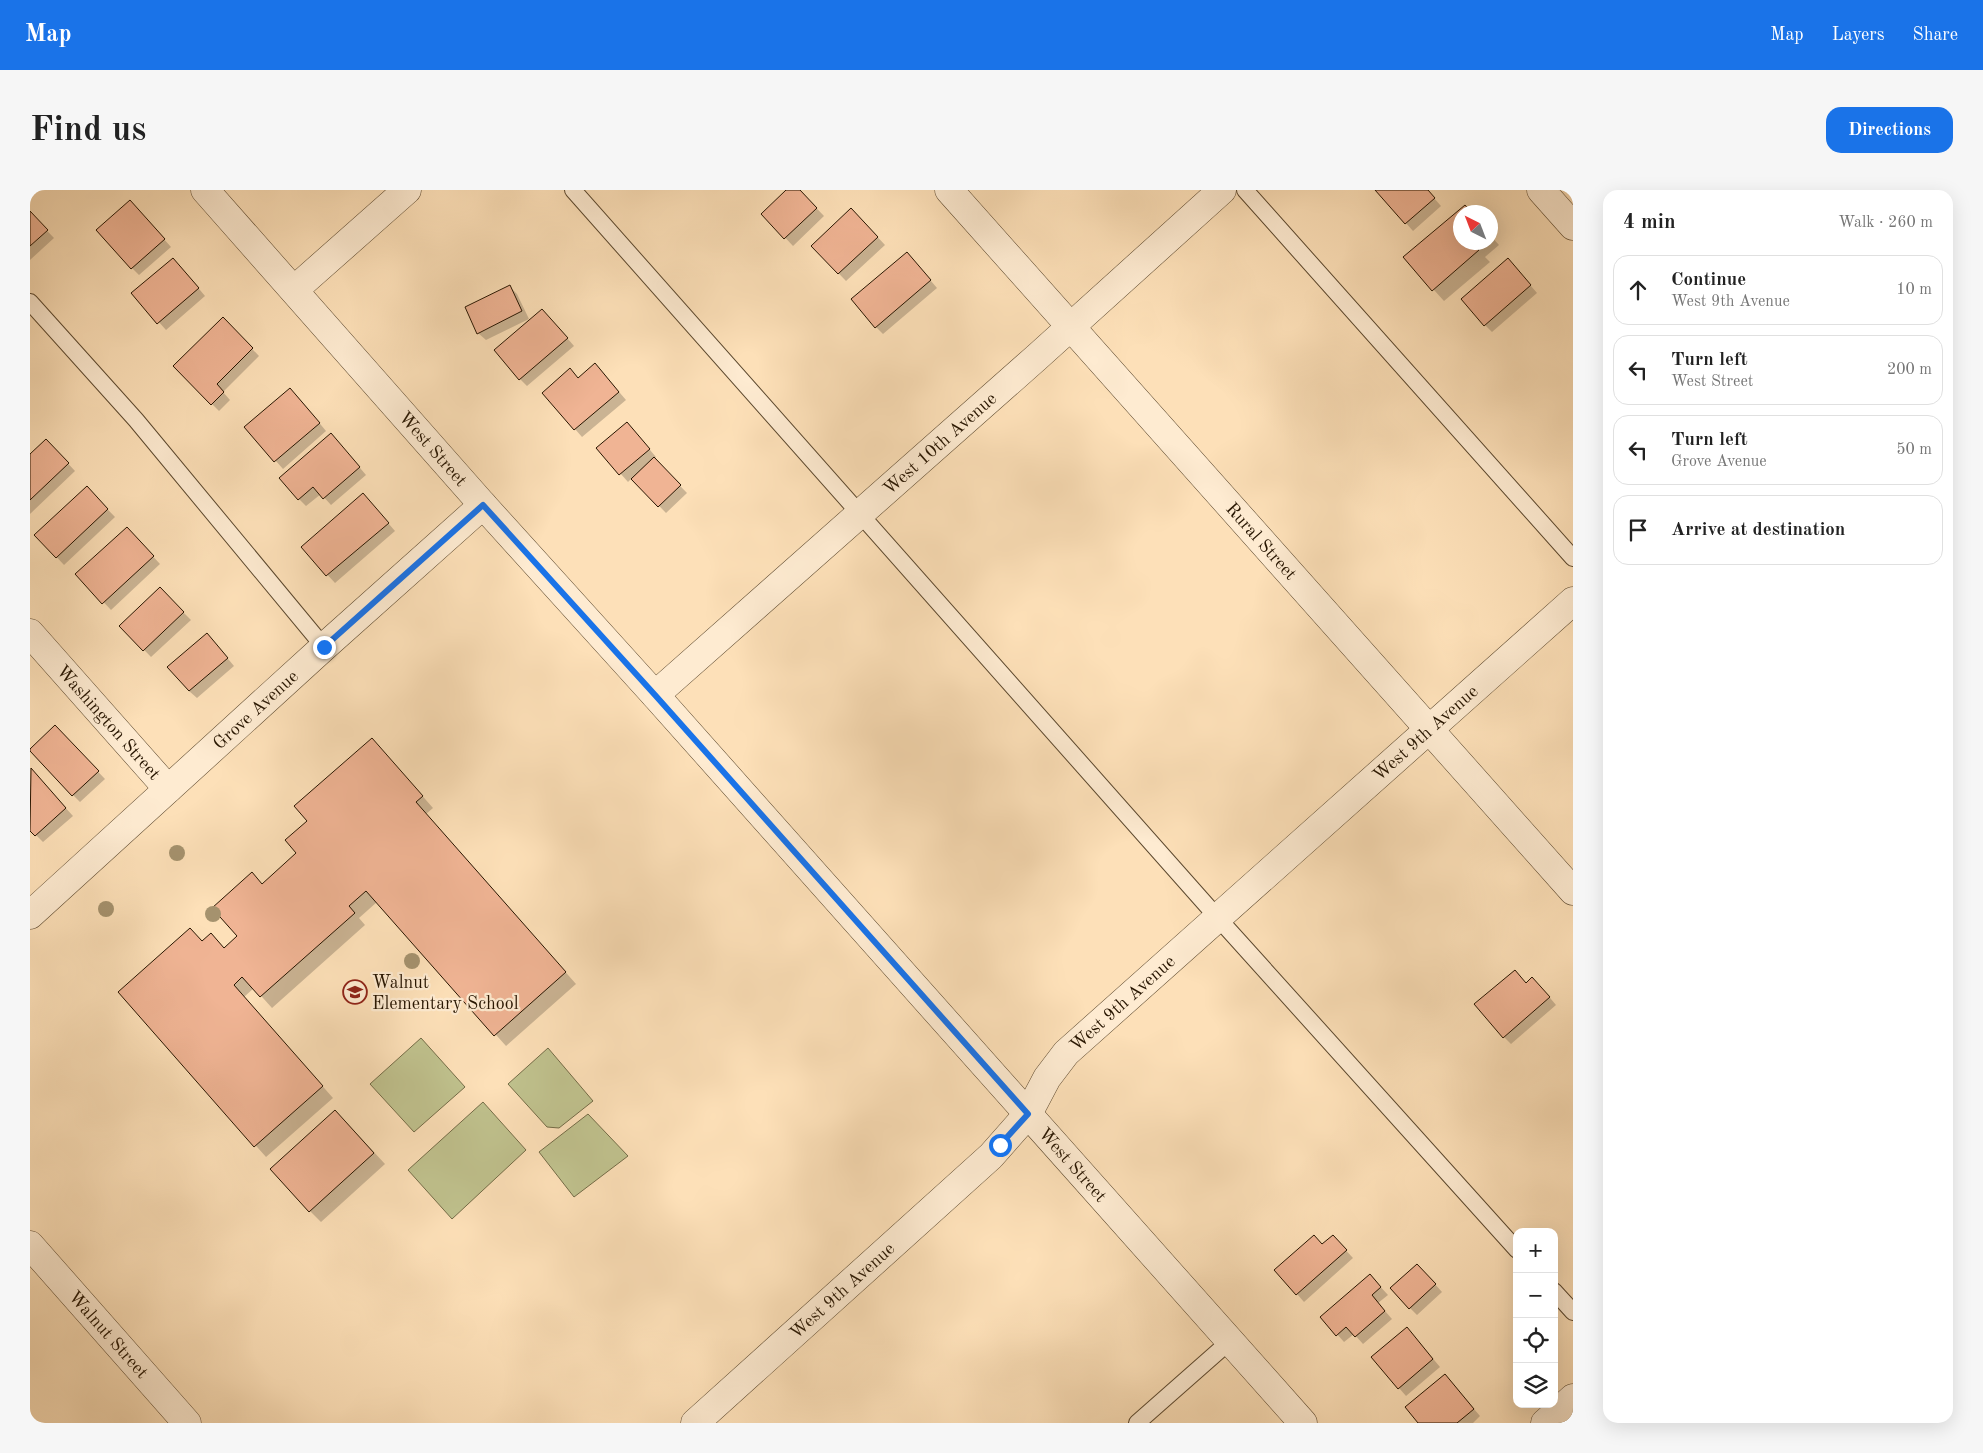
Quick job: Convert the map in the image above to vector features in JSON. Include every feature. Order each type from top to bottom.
[{"type":"street","name":"West Street","points":[[205,190],[483,505],[655,695],[1303,1423]]},
{"type":"street","points":[[294,290],[407,190]]},
{"type":"street","name":"Rural Street","points":[[949,190],[1573,891]]},
{"type":"street","name":"West 10th Avenue","points":[[655,695],[1222,190]]},
{"type":"street","points":[[1541,190],[1573,226]]},
{"type":"street","name":"Grove Avenue","points":[[30,915],[483,505]]},
{"type":"street","name":"West 9th Avenue","points":[[695,1423],[991,1156],[1028,1114],[1047,1078],[1066,1052],[1573,601]]},
{"type":"street","name":"Washington Street","points":[[30,632],[168,789]]},
{"type":"street","name":"Walnut Street","points":[[30,1245],[187,1423]]},
{"type":"street","points":[[1545,1423],[1573,1398]]},
{"type":"lane","points":[[573,190],[1217,917],[1513,1246]]},
{"type":"lane","points":[[1245,190],[1573,558]]},
{"type":"lane","points":[[30,302],[136,420],[324,647]]},
{"type":"lane","points":[[1558,1295],[1573,1312]]},
{"type":"lane","points":[[1137,1423],[1230,1341]]},
{"type":"green space","points":[[421,1038],[465,1087],[414,1132],[370,1084]]},
{"type":"green space","points":[[548,1048],[593,1101],[559,1128],[547,1127],[508,1084]]},
{"type":"green space","points":[[483,1102],[526,1150],[452,1219],[408,1170]]},
{"type":"green space","points":[[588,1114],[628,1156],[574,1197],[539,1152]]},
{"type":"building","points":[[786,190],[800,190],[817,208],[784,239],[761,214]]},
{"type":"building","points":[[1375,190],[1428,190],[1435,198],[1405,224]]},
{"type":"building","points":[[130,200],[165,239],[131,269],[96,230]]},
{"type":"building","points":[[851,208],[878,237],[838,274],[811,246]]},
{"type":"building","points":[[30,211],[48,230],[30,246]]},
{"type":"building","points":[[1453,215],[1453,250],[1479,250],[1432,291],[1403,257]]},
{"type":"building","points":[[907,252],[931,280],[875,328],[851,299]]},
{"type":"building","points":[[173,258],[199,288],[157,324],[131,293]]},
{"type":"building","points":[[1508,258],[1531,285],[1484,326],[1461,299]]},
{"type":"building","points":[[510,285],[522,311],[477,334],[465,307]]},
{"type":"building","points":[[542,309],[568,338],[519,380],[494,350]]},
{"type":"building","points":[[223,317],[253,348],[217,384],[224,392],[211,405],[173,366]]},
{"type":"building","points":[[595,363],[619,392],[574,430],[542,393],[570,368],[578,378]]},
{"type":"building","points":[[290,388],[320,423],[274,462],[244,427]]},
{"type":"building","points":[[627,422],[650,449],[619,475],[596,448]]},
{"type":"building","points":[[331,433],[360,467],[323,499],[313,487],[298,500],[279,478]]},
{"type":"building","points":[[46,439],[69,463],[30,500],[30,454]]},
{"type":"building","points":[[654,457],[681,485],[658,507],[631,479]]},
{"type":"building","points":[[87,486],[108,509],[56,558],[34,535]]},
{"type":"building","points":[[363,493],[389,523],[326,576],[301,547]]},
{"type":"building","points":[[127,527],[154,556],[102,604],[75,574]]},
{"type":"building","points":[[160,587],[184,612],[143,651],[119,626]]},
{"type":"building","points":[[207,633],[228,658],[189,691],[167,667]]},
{"type":"building","points":[[55,725],[99,771],[72,796],[30,751]]},
{"type":"building","points":[[372,738],[423,796],[416,802],[566,972],[494,1036],[366,891],[349,906],[355,913],[260,997],[242,977],[234,985],[323,1086],[254,1147],[118,992],[190,928],[202,941],[211,933],[224,948],[237,936],[212,908],[252,872],[262,884],[296,853],[285,840],[307,821],[294,806]]},
{"type":"building","points":[[31,768],[66,808],[35,836],[30,831]]},
{"type":"building","points":[[1515,970],[1526,983],[1532,977],[1550,997],[1503,1038],[1474,1004]]},
{"type":"building","points":[[335,1110],[374,1153],[309,1212],[270,1169]]},
{"type":"building","points":[[1314,1235],[1322,1244],[1333,1235],[1347,1250],[1296,1295],[1274,1270]]},
{"type":"building","points":[[1417,1264],[1436,1284],[1409,1309],[1390,1288]]},
{"type":"building","points":[[1370,1274],[1381,1287],[1372,1295],[1385,1311],[1355,1337],[1346,1327],[1336,1336],[1320,1317]]},
{"type":"building","points":[[1407,1327],[1433,1359],[1398,1389],[1371,1357]]},
{"type":"building","points":[[1445,1374],[1474,1409],[1457,1423],[1418,1423],[1405,1407]]},
{"type":"place","name":"Walnut Elementary School","points":[[355,992]]},
{"type":"route","points":[[324,647],[483,505],[1028,1114],[1000,1145]]}]
